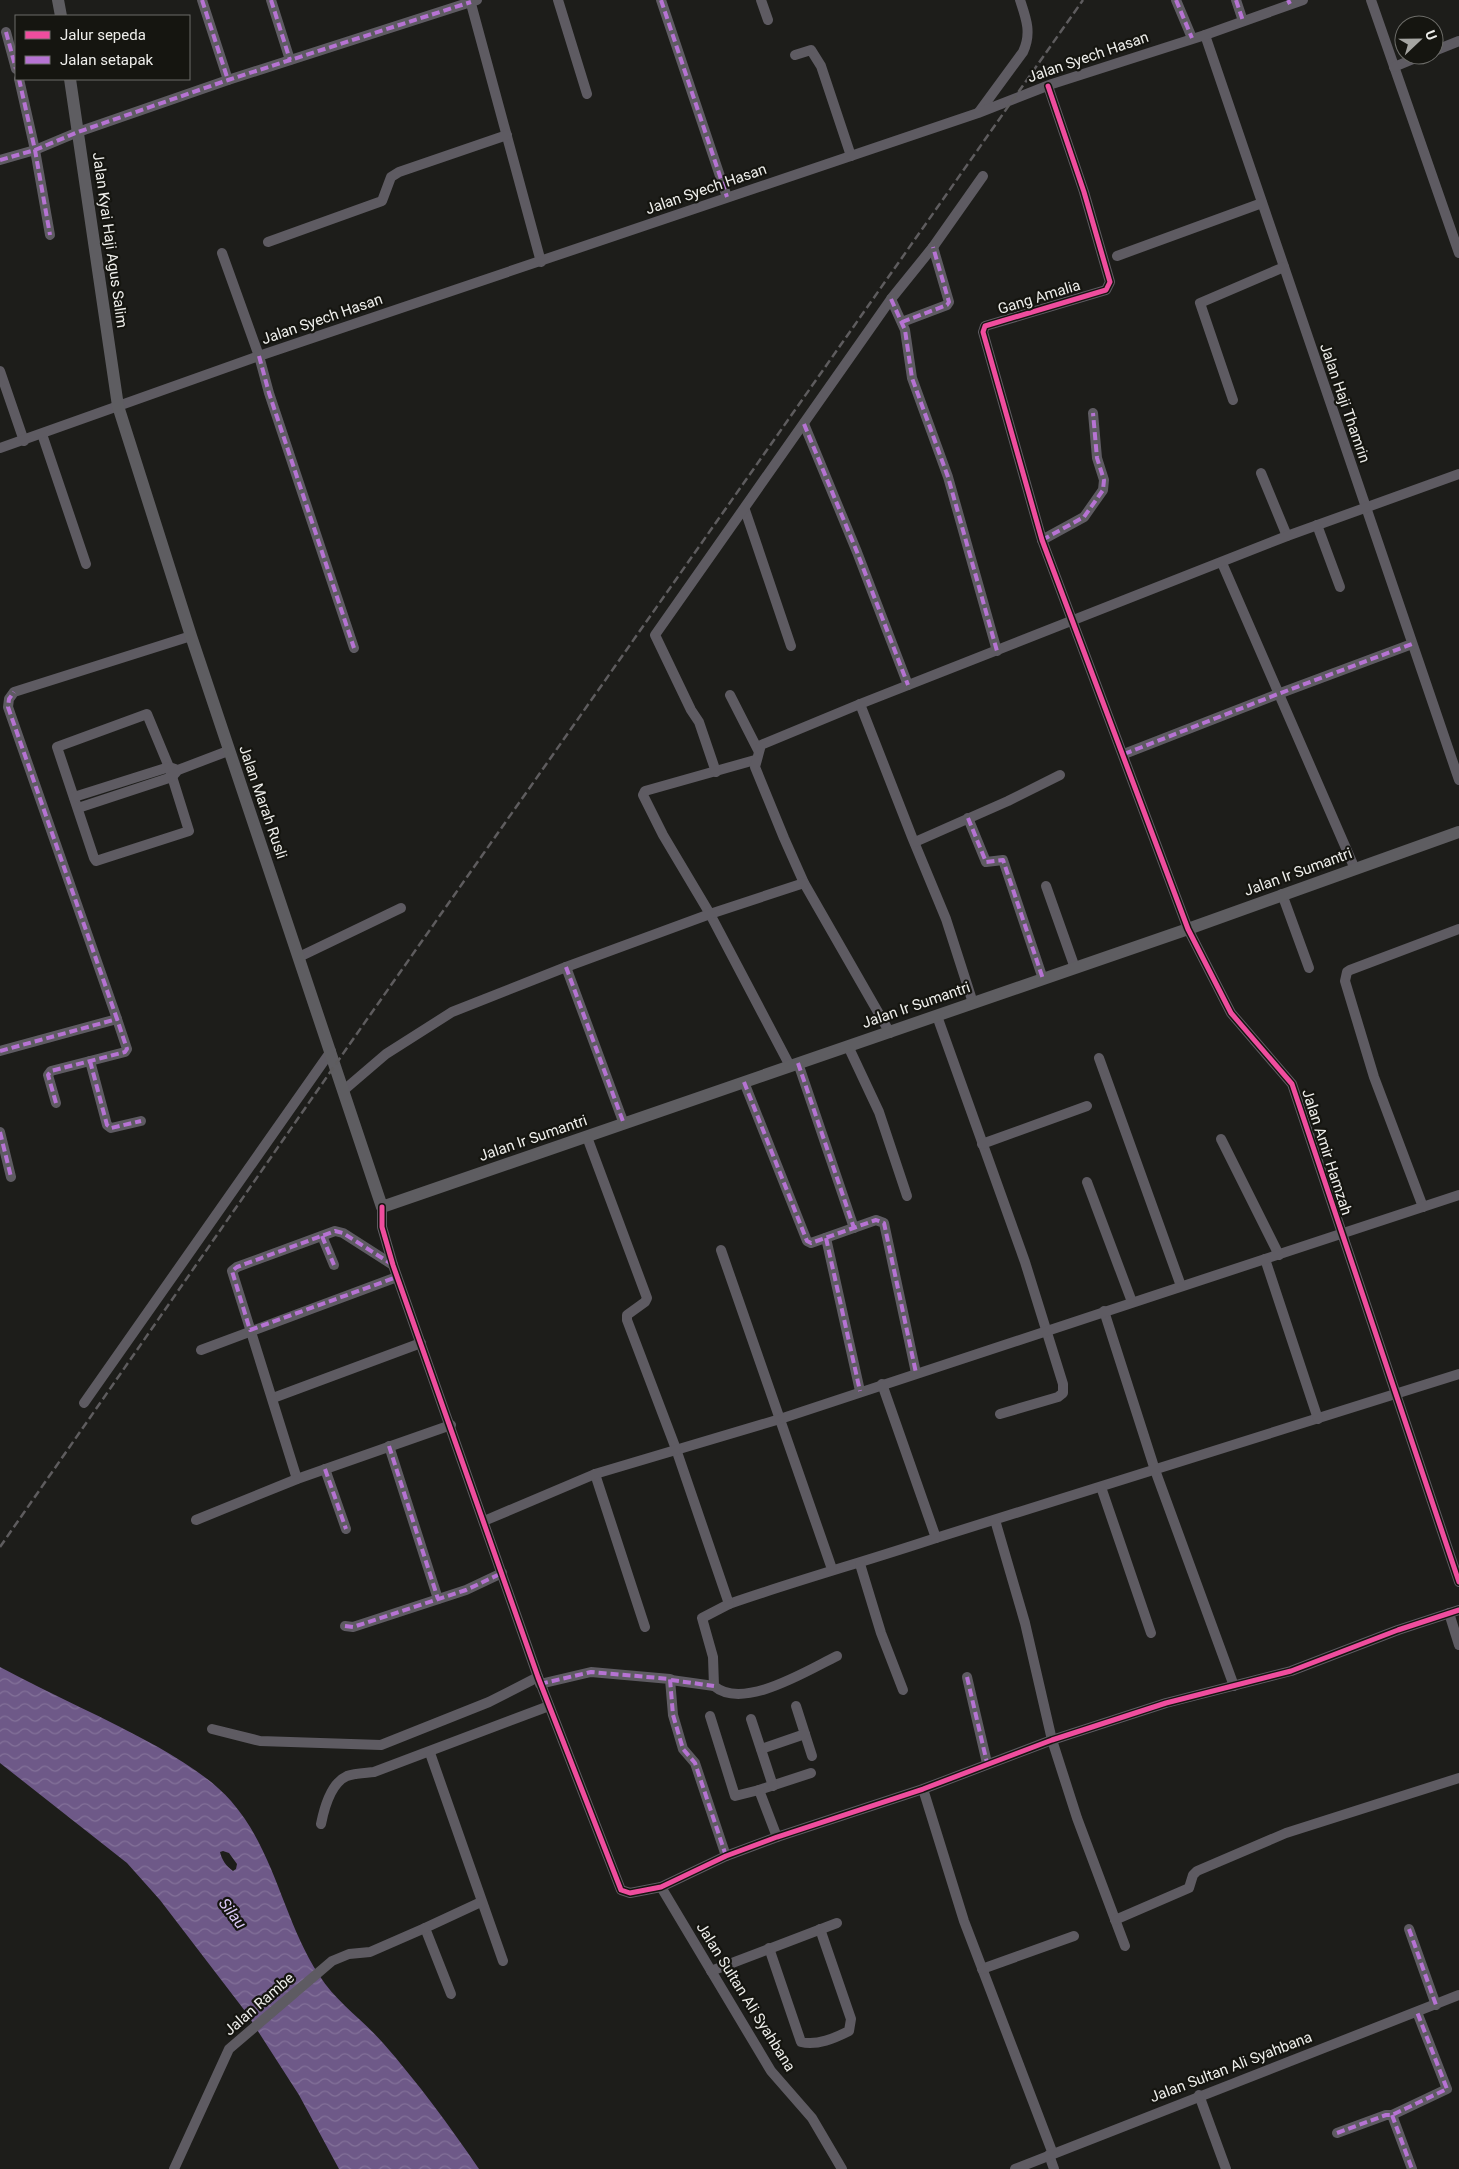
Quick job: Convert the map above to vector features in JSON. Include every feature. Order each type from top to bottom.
[{"type":"main road","points":[[58,0],[61,15]]},
{"type":"main road","name":"Jalan Kyai Haji Agus Salim","points":[[70,80],[118,406]]},
{"type":"main road","name":"Jalan Marah Rusli","points":[[118,406],[228,750],[382,1207]]},
{"type":"main road","name":"Jalan Ir Sumantri","points":[[382,1207],[794,1064],[890,1033],[1459,832]]},
{"type":"street","points":[[202,0],[228,80]]},
{"type":"street","points":[[271,0],[290,60]]},
{"type":"street","points":[[558,0],[587,94]]},
{"type":"street","points":[[660,0],[727,198]]},
{"type":"street","points":[[761,0],[768,20]]},
{"type":"street","points":[[978,113],[1023,52],[1028,42],[1029,32],[1020,0]]},
{"type":"street","points":[[1176,0],[1192,38]]},
{"type":"street","points":[[1236,0],[1243,21]]},
{"type":"street","name":"Jalan Syech Hasan","points":[[0,448],[258,356],[978,113],[1048,86],[1205,35],[1289,2],[1303,0]]},
{"type":"street","points":[[1371,0],[1459,253]]},
{"type":"street","points":[[0,160],[35,150],[78,132],[228,80],[473,1],[541,262]]},
{"type":"street","points":[[6,32],[15,65]]},
{"type":"street","name":"Jalan Haji Thamrin","points":[[1205,35],[1459,780]]},
{"type":"street","points":[[1444,47],[1459,41]]},
{"type":"street","points":[[795,55],[811,50],[821,66],[851,156]]},
{"type":"street","points":[[1394,67],[1399,65]]},
{"type":"street","points":[[19,80],[35,150],[50,235]]},
{"type":"street","name":"Gang Amalia","points":[[1048,86],[1111,278],[1106,290],[985,326],[982,330],[1042,540],[1124,754]]},
{"type":"street","points":[[268,242],[382,201],[391,177],[399,172],[507,135]]},
{"type":"street","points":[[716,772],[699,722],[691,710],[655,635],[745,510],[891,299],[933,247],[983,176]]},
{"type":"street","points":[[1117,256],[1262,203]]},
{"type":"street","points":[[902,322],[947,305],[948,302],[933,247]]},
{"type":"street","points":[[222,253],[354,648]]},
{"type":"street","points":[[1232,400],[1200,303],[1284,268]]},
{"type":"street","points":[[891,299],[902,322],[912,378],[948,477],[997,651]]},
{"type":"street","points":[[0,371],[24,441]]},
{"type":"street","points":[[1042,540],[1084,517],[1103,490],[1104,480],[1097,458],[1093,413]]},
{"type":"street","points":[[804,424],[857,552],[908,685]]},
{"type":"street","points":[[42,434],[86,564]]},
{"type":"street","points":[[1261,473],[1287,536]]},
{"type":"street","points":[[854,1228],[794,1064],[710,914],[663,835],[643,795],[645,791],[716,772],[757,755],[768,741],[860,704],[1287,536],[1459,474]]},
{"type":"street","points":[[745,510],[791,646]]},
{"type":"street","points":[[1317,525],[1340,587]]},
{"type":"street","points":[[1222,562],[1355,869]]},
{"type":"street","points":[[56,1103],[48,1075],[51,1070],[125,1052],[127,1049],[8,704],[14,692],[191,636]]},
{"type":"street","points":[[1124,754],[1412,644]]},
{"type":"street","points":[[730,695],[757,755],[758,776],[804,883],[890,1033]]},
{"type":"street","points":[[860,704],[946,918],[973,1003]]},
{"type":"street","points":[[146,714],[149,716],[173,771],[189,831],[99,862],[94,858],[57,747],[146,714]]},
{"type":"street","points":[[78,808],[228,750]]},
{"type":"street","name":"Jalan Amir Hamzah","points":[[1124,754],[1188,929],[1231,1013],[1292,1084],[1459,1582]]},
{"type":"street","points":[[74,797],[173,771]]},
{"type":"street","points":[[915,842],[1060,775]]},
{"type":"street","points":[[968,818],[986,862],[1003,860],[1042,978]]},
{"type":"street","points":[[344,1090],[386,1054],[452,1012],[566,967],[710,914],[804,883]]},
{"type":"street","points":[[1046,886],[1075,968]]},
{"type":"street","points":[[1282,894],[1309,968]]},
{"type":"street","points":[[299,957],[401,908]]},
{"type":"street","points":[[1423,1207],[1374,1077],[1345,981],[1350,970],[1459,929]]},
{"type":"street","points":[[566,967],[624,1124]]},
{"type":"street","points":[[937,1016],[1047,1330],[1063,1384],[1063,1393],[1058,1397],[1000,1414]]},
{"type":"street","points":[[0,1051],[117,1019]]},
{"type":"street","points":[[848,1046],[879,1112],[907,1196]]},
{"type":"street","points":[[84,1403],[331,1051]]},
{"type":"street","points":[[1100,1058],[1182,1286]]},
{"type":"street","points":[[90,1061],[107,1125],[111,1128],[141,1121]]},
{"type":"street","points":[[744,1082],[807,1241],[811,1242],[826,1238],[876,1220],[884,1223],[916,1373]]},
{"type":"street","points":[[982,1144],[1087,1106]]},
{"type":"street","points":[[0,1132],[11,1177]]},
{"type":"street","points":[[587,1137],[647,1298],[645,1302],[626,1317],[676,1449],[729,1604]]},
{"type":"street","points":[[1221,1139],[1279,1255]]},
{"type":"street","points":[[1087,1182],[1132,1302]]},
{"type":"street","points":[[484,1521],[595,1474],[780,1419],[860,1391],[1459,1195]]},
{"type":"street","points":[[382,1207],[382,1227],[397,1277],[451,1424],[539,1680],[621,1890],[630,1893],[661,1887],[726,1856],[923,1788],[1052,1740],[1166,1703],[1291,1671],[1398,1630],[1459,1610]]},
{"type":"street","points":[[297,1479],[273,1398],[232,1275],[234,1268],[340,1231],[393,1265]]},
{"type":"street","points":[[322,1236],[334,1265]]},
{"type":"street","points":[[826,1238],[860,1391]]},
{"type":"street","points":[[721,1250],[832,1569]]},
{"type":"street","points":[[1265,1259],[1318,1419]]},
{"type":"street","points":[[201,1350],[250,1330],[397,1277]]},
{"type":"street","points":[[1104,1311],[1155,1470],[1234,1686]]},
{"type":"street","points":[[273,1398],[421,1343]]},
{"type":"street","points":[[714,1686],[712,1657],[702,1618],[729,1604],[832,1569],[860,1564],[936,1538],[1459,1374]]},
{"type":"street","points":[[882,1384],[936,1538]]},
{"type":"street","points":[[196,1520],[297,1479],[451,1424]]},
{"type":"street","points":[[389,1446],[438,1600]]},
{"type":"street","points":[[325,1470],[346,1528]]},
{"type":"street","points":[[595,1474],[645,1627]]},
{"type":"street","points":[[1101,1487],[1151,1634]]},
{"type":"street","points":[[995,1520],[1025,1623],[1052,1740],[1125,1946]]},
{"type":"street","points":[[860,1564],[881,1633],[903,1690]]},
{"type":"street","points":[[345,1626],[353,1627],[438,1600],[466,1590],[502,1573]]},
{"type":"street","points":[[1448,1614],[1459,1645]]},
{"type":"street","points":[[212,1729],[260,1741],[381,1745],[539,1680],[591,1672],[668,1678],[714,1686],[731,1693],[754,1694],[781,1684],[837,1656]]},
{"type":"street","points":[[967,1678],[987,1763]]},
{"type":"street","points":[[671,1680],[673,1715],[683,1749],[695,1763],[726,1856]]},
{"type":"street","points":[[320,1824],[325,1807],[342,1779],[348,1775],[374,1772],[430,1753],[549,1706]]},
{"type":"street","points":[[796,1706],[812,1756]]},
{"type":"street","points":[[710,1716],[735,1796],[811,1773]]},
{"type":"street","points":[[751,1719],[773,1786]]},
{"type":"street","points":[[761,1749],[805,1734]]},
{"type":"street","points":[[430,1753],[503,1961]]},
{"type":"street","points":[[1115,1920],[1189,1888],[1193,1875],[1197,1871],[1286,1833],[1459,1778]]},
{"type":"street","points":[[923,1788],[964,1921],[1051,2155],[1054,2169]]},
{"type":"street","points":[[759,1790],[777,1837]]},
{"type":"street","name":"Jalan Sultan Ali Syahbana","points":[[661,1887],[771,2071],[812,2118],[842,2169]]},
{"type":"street","name":"Jalan Rambe","points":[[174,2169],[223,2060],[229,2049],[244,2035],[332,1961],[349,1954],[370,1952],[481,1902]]},
{"type":"street","points":[[711,1971],[837,1923]]},
{"type":"street","points":[[425,1928],[451,1994]]},
{"type":"street","points":[[768,1948],[801,2042],[815,2044],[849,2031],[851,2019],[820,1929]]},
{"type":"street","points":[[1409,1929],[1436,2005]]},
{"type":"street","points":[[982,1969],[1074,1936]]},
{"type":"street","name":"Jalan Sultan Ali Syahbana","points":[[1015,2169],[1200,2095],[1459,1996]]},
{"type":"street","points":[[1337,2133],[1386,2114],[1392,2115],[1447,2089],[1417,2012]]},
{"type":"street","points":[[1200,2095],[1226,2169]]},
{"type":"street","points":[[1392,2115],[1412,2169]]},
{"type":"water","name":"Silau","points":[[0,1667],[158,1747],[215,1785],[231,1801],[246,1821],[258,1842],[269,1864],[296,1932],[319,1975],[333,1994],[375,2034],[409,2073],[479,2169],[339,2169],[299,2095],[245,2011],[160,1900],[127,1863],[0,1763]],"holes":[[[220,1852],[229,1853],[237,1864],[236,1869],[233,1871],[225,1863]]]},
{"type":"railway","points":[[0,1547],[356,1035],[1083,0]]},
{"type":"marked path","points":[[202,0],[228,80]]},
{"type":"marked path","points":[[271,0],[290,60]]},
{"type":"marked path","points":[[661,0],[727,197]]},
{"type":"marked path","points":[[1176,0],[1192,38]]},
{"type":"marked path","points":[[1236,0],[1243,21]]},
{"type":"marked path","points":[[1288,0],[1290,4]]},
{"type":"marked path","points":[[0,160],[35,150],[78,132],[228,80],[471,2]]},
{"type":"marked path","points":[[6,32],[15,65]]},
{"type":"marked path","points":[[19,80],[35,150],[50,235]]},
{"type":"marked path","points":[[902,322],[947,305],[949,302],[933,247]]},
{"type":"marked path","points":[[891,299],[905,330],[912,378],[948,477],[997,651]]},
{"type":"marked path","points":[[259,356],[269,393],[354,648]]},
{"type":"marked path","points":[[1042,540],[1084,517],[1103,490],[1104,480],[1097,458],[1093,413]]},
{"type":"marked path","points":[[804,424],[857,552],[908,685]]},
{"type":"marked path","points":[[1124,754],[1412,644]]},
{"type":"marked path","points":[[0,1051],[117,1019],[8,707],[9,699],[14,692]]},
{"type":"marked path","points":[[968,818],[986,862],[1003,860],[1043,979]]},
{"type":"marked path","points":[[566,967],[624,1124]]},
{"type":"marked path","points":[[56,1103],[48,1075],[51,1071],[125,1052],[127,1049],[117,1019]]},
{"type":"marked path","points":[[90,1061],[107,1125],[111,1128],[141,1121]]},
{"type":"marked path","points":[[798,1063],[854,1228]]},
{"type":"marked path","points":[[744,1082],[807,1241],[811,1243],[876,1220],[884,1223],[916,1373]]},
{"type":"marked path","points":[[0,1132],[11,1177]]},
{"type":"marked path","points":[[393,1265],[343,1233],[335,1231],[237,1267],[232,1271],[250,1330],[397,1277]]},
{"type":"marked path","points":[[322,1236],[334,1265]]},
{"type":"marked path","points":[[826,1238],[860,1391]]},
{"type":"marked path","points":[[389,1446],[438,1599]]},
{"type":"marked path","points":[[325,1469],[346,1529]]},
{"type":"marked path","points":[[345,1626],[353,1627],[466,1590],[502,1573]]},
{"type":"marked path","points":[[540,1684],[591,1672],[670,1679],[673,1715],[683,1749],[695,1763],[726,1856]]},
{"type":"marked path","points":[[967,1677],[987,1763]]},
{"type":"marked path","points":[[671,1680],[714,1686]]},
{"type":"marked path","points":[[1409,1929],[1436,2005]]},
{"type":"marked path","points":[[1337,2133],[1386,2115],[1392,2115],[1447,2089],[1417,2012]]},
{"type":"marked path","points":[[1392,2115],[1412,2169]]},
{"type":"cycle path","points":[[1048,86],[1084,192],[1110,282],[1106,290],[985,326],[983,332],[1042,540],[1188,929],[1231,1013],[1292,1084],[1459,1582]]},
{"type":"cycle path","points":[[382,1207],[382,1227],[393,1265],[538,1677],[621,1890],[630,1893],[661,1887],[726,1856],[777,1837],[923,1789],[1052,1740],[1166,1703],[1291,1671],[1398,1630],[1459,1610]]}]
